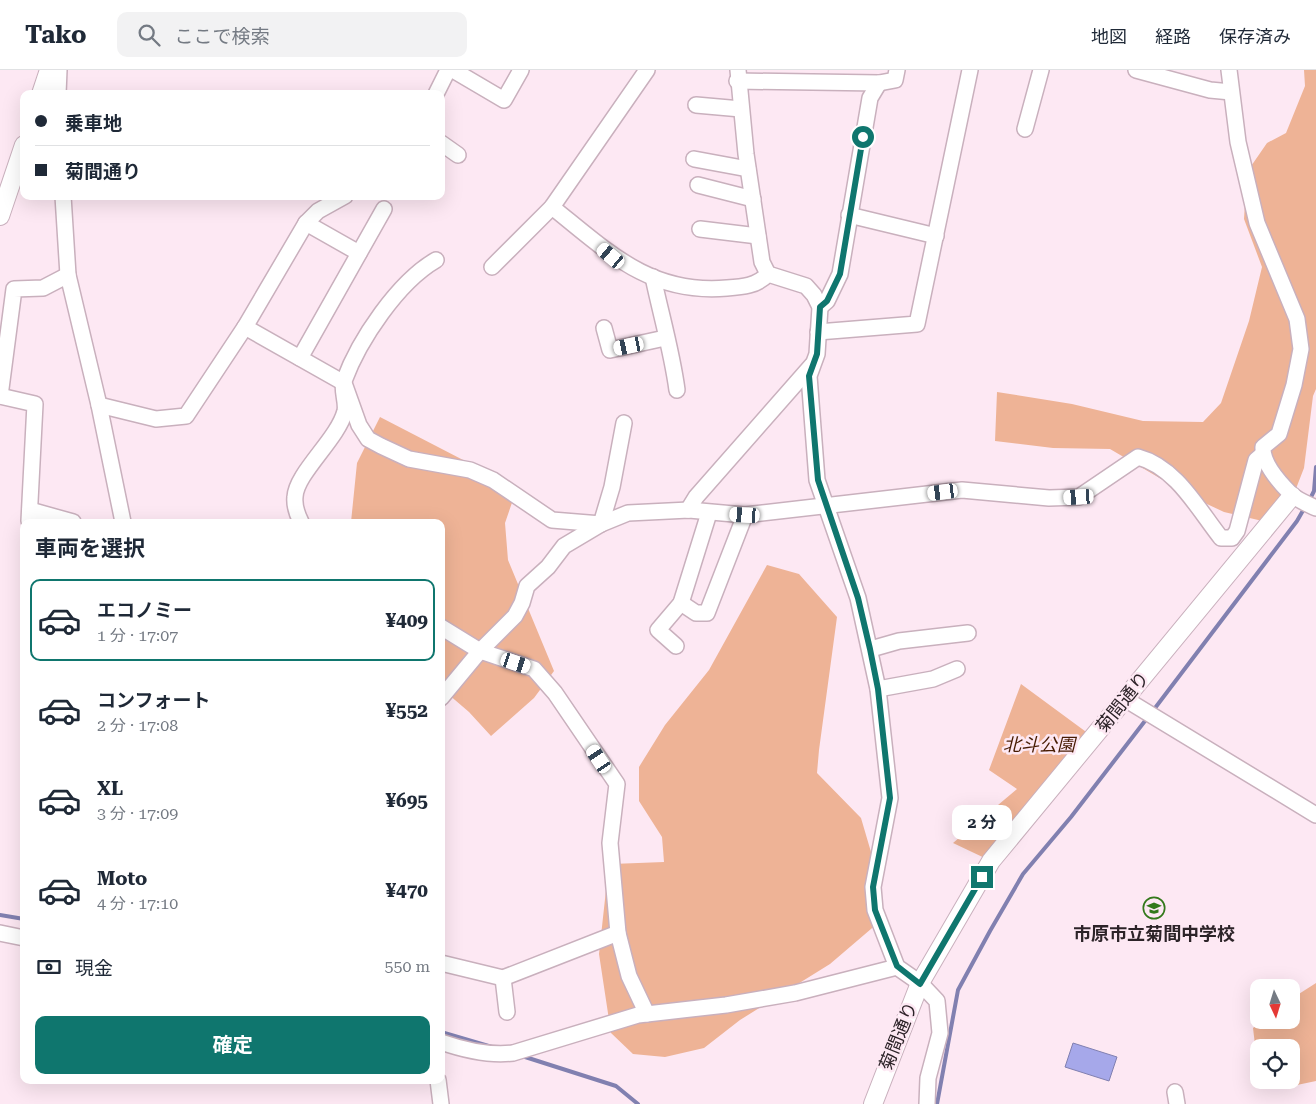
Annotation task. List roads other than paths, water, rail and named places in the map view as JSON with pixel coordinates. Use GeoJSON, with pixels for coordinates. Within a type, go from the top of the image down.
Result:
{"type":"FeatureCollection","features":[{"type":"Feature","properties":{"kind":"street"},"geometry":{"type":"LineString","coordinates":[[42,90],[49,70]]}},
{"type":"Feature","properties":{"kind":"street"},"geometry":{"type":"LineString","coordinates":[[58,90],[59,70]]}},
{"type":"Feature","properties":{"kind":"street"},"geometry":{"type":"LineString","coordinates":[[438,90],[448,70]]}},
{"type":"Feature","properties":{"kind":"street"},"geometry":{"type":"LineString","coordinates":[[453,70],[504,100],[521,70]]}},
{"type":"Feature","properties":{"kind":"street"},"geometry":{"type":"LineString","coordinates":[[492,267],[552,207],[648,70]]}},
{"type":"Feature","properties":{"kind":"street"},"geometry":{"type":"LineString","coordinates":[[897,70],[895,80],[879,83],[737,75],[748,169],[762,262],[768,274],[806,286],[814,295],[820,307],[814,362],[809,376],[818,480],[858,598],[870,649],[878,689],[890,798],[873,887],[875,910],[897,966],[920,984],[937,1001],[940,1033],[928,1078],[927,1104]]}},
{"type":"Feature","properties":{"kind":"street"},"geometry":{"type":"LineString","coordinates":[[818,332],[918,324],[970,70]]}},
{"type":"Feature","properties":{"kind":"street"},"geometry":{"type":"LineString","coordinates":[[1025,129],[1041,70]]}},
{"type":"Feature","properties":{"kind":"street"},"geometry":{"type":"LineString","coordinates":[[1136,70],[1159,73],[1210,90],[1232,92]]}},
{"type":"Feature","properties":{"kind":"street"},"geometry":{"type":"LineString","coordinates":[[1229,70],[1238,142],[1257,223],[1297,319],[1301,349],[1294,385],[1279,434],[1263,447],[1263,454],[1267,463],[1292,496],[1316,508]]}},
{"type":"Feature","properties":{"kind":"street"},"geometry":{"type":"LineString","coordinates":[[820,307],[827,301],[840,274],[870,98],[879,83]]}},
{"type":"Feature","properties":{"kind":"street"},"geometry":{"type":"LineString","coordinates":[[696,105],[741,110]]}},
{"type":"Feature","properties":{"kind":"street"},"geometry":{"type":"LineString","coordinates":[[445,146],[458,155]]}},
{"type":"Feature","properties":{"kind":"street"},"geometry":{"type":"LineString","coordinates":[[0,216],[20,157]]}},
{"type":"Feature","properties":{"kind":"street"},"geometry":{"type":"LineString","coordinates":[[694,159],[748,169]]}},
{"type":"Feature","properties":{"kind":"street"},"geometry":{"type":"LineString","coordinates":[[698,185],[753,200]]}},
{"type":"Feature","properties":{"kind":"street"},"geometry":{"type":"LineString","coordinates":[[64,200],[68,276],[99,406],[122,519]]}},
{"type":"Feature","properties":{"kind":"street"},"geometry":{"type":"LineString","coordinates":[[99,406],[156,419],[186,416],[245,327],[306,223],[318,211],[338,200]]}},
{"type":"Feature","properties":{"kind":"street"},"geometry":{"type":"LineString","coordinates":[[552,207],[617,260],[628,267],[653,277],[689,287],[712,290],[746,287],[768,274]]}},
{"type":"Feature","properties":{"kind":"street"},"geometry":{"type":"LineString","coordinates":[[300,358],[384,208]]}},
{"type":"Feature","properties":{"kind":"street"},"geometry":{"type":"LineString","coordinates":[[849,215],[936,236]]}},
{"type":"Feature","properties":{"kind":"street"},"geometry":{"type":"LineString","coordinates":[[306,223],[359,253]]}},
{"type":"Feature","properties":{"kind":"street"},"geometry":{"type":"LineString","coordinates":[[700,229],[758,236]]}},
{"type":"Feature","properties":{"kind":"street"},"geometry":{"type":"LineString","coordinates":[[300,519],[296,512],[294,495],[304,477],[334,434],[345,411],[344,383],[366,338],[391,300],[413,277],[436,260]]}},
{"type":"Feature","properties":{"kind":"street"},"geometry":{"type":"LineString","coordinates":[[52,519],[30,516],[35,404],[0,396],[14,290],[43,288],[68,276]]}},
{"type":"Feature","properties":{"kind":"street"},"geometry":{"type":"LineString","coordinates":[[653,277],[665,338],[672,358],[677,390]]}},
{"type":"Feature","properties":{"kind":"street"},"geometry":{"type":"LineString","coordinates":[[245,327],[344,383],[359,425],[368,439],[409,459],[470,470],[493,480],[552,520],[601,524]]}},
{"type":"Feature","properties":{"kind":"street"},"geometry":{"type":"LineString","coordinates":[[604,328],[610,350],[665,338]]}},
{"type":"Feature","properties":{"kind":"street"},"geometry":{"type":"LineString","coordinates":[[688,510],[696,496],[814,362]]}},
{"type":"Feature","properties":{"kind":"street"},"geometry":{"type":"LineString","coordinates":[[601,524],[612,488],[624,423]]}},
{"type":"Feature","properties":{"kind":"street"},"geometry":{"type":"LineString","coordinates":[[445,693],[480,651],[515,616],[522,603],[527,586],[548,567],[564,546],[601,524],[628,514],[688,510],[745,515],[962,490],[1049,498],[1079,497],[1138,457],[1152,461],[1172,476],[1221,538],[1232,538],[1237,531],[1256,460],[1263,454]]}},
{"type":"Feature","properties":{"kind":"street","name":"菊間通り"},"geometry":{"type":"LineString","coordinates":[[873,1104],[920,984],[991,861],[1292,496]]}},
{"type":"Feature","properties":{"kind":"street"},"geometry":{"type":"LineString","coordinates":[[676,646],[658,630],[681,603],[709,513]]}},
{"type":"Feature","properties":{"kind":"street"},"geometry":{"type":"LineString","coordinates":[[681,603],[696,613],[706,613],[745,515]]}},
{"type":"Feature","properties":{"kind":"street"},"geometry":{"type":"LineString","coordinates":[[445,629],[480,651],[534,669],[555,692],[617,784],[610,843],[618,933],[628,976],[647,1014]]}},
{"type":"Feature","properties":{"kind":"street"},"geometry":{"type":"LineString","coordinates":[[870,649],[899,641],[968,633]]}},
{"type":"Feature","properties":{"kind":"street"},"geometry":{"type":"LineString","coordinates":[[878,689],[934,679],[957,670]]}},
{"type":"Feature","properties":{"kind":"street"},"geometry":{"type":"LineString","coordinates":[[1125,699],[1316,815]]}},
{"type":"Feature","properties":{"kind":"street"},"geometry":{"type":"LineString","coordinates":[[0,933],[20,937]]}},
{"type":"Feature","properties":{"kind":"street"},"geometry":{"type":"LineString","coordinates":[[445,964],[503,978],[618,933]]}},
{"type":"Feature","properties":{"kind":"street"},"geometry":{"type":"LineString","coordinates":[[445,1043],[461,1049],[503,1054],[513,1053],[552,1040],[647,1014],[726,1005],[795,993],[897,966]]}},
{"type":"Feature","properties":{"kind":"street"},"geometry":{"type":"LineString","coordinates":[[503,978],[507,1012]]}},
{"type":"Feature","properties":{"kind":"street"},"geometry":{"type":"LineString","coordinates":[[438,1084],[440,1104]]}},
{"type":"Feature","properties":{"kind":"water"},"geometry":{"type":"Polygon","coordinates":[[[1073,1043],[1117,1057],[1109,1081],[1065,1067],[1073,1043]]]}},
{"type":"Feature","properties":{"kind":"waterway"},"geometry":{"type":"LineString","coordinates":[[1309,501],[1314,491],[1316,467]]}},
{"type":"Feature","properties":{"kind":"waterway"},"geometry":{"type":"LineString","coordinates":[[1152,712],[1297,521],[1305,507]]}},
{"type":"Feature","properties":{"kind":"waterway"},"geometry":{"type":"LineString","coordinates":[[937,1104],[958,990],[990,931],[1023,874],[1071,817],[1148,717]]}},
{"type":"Feature","properties":{"kind":"waterway"},"geometry":{"type":"LineString","coordinates":[[0,915],[20,918]]}},
{"type":"Feature","properties":{"kind":"waterway"},"geometry":{"type":"LineString","coordinates":[[445,1033],[492,1047]]}},
{"type":"Feature","properties":{"kind":"waterway"},"geometry":{"type":"LineString","coordinates":[[522,1056],[616,1086],[638,1104]]}},
{"type":"Feature","properties":{"kind":"place","name":"市原市立菊間中学校"},"geometry":{"type":"Point","coordinates":[1154,908]}},
{"type":"Feature","properties":{"kind":"park label","name":"北斗公園"},"geometry":{"type":"Point","coordinates":[1039,744]}}]}
